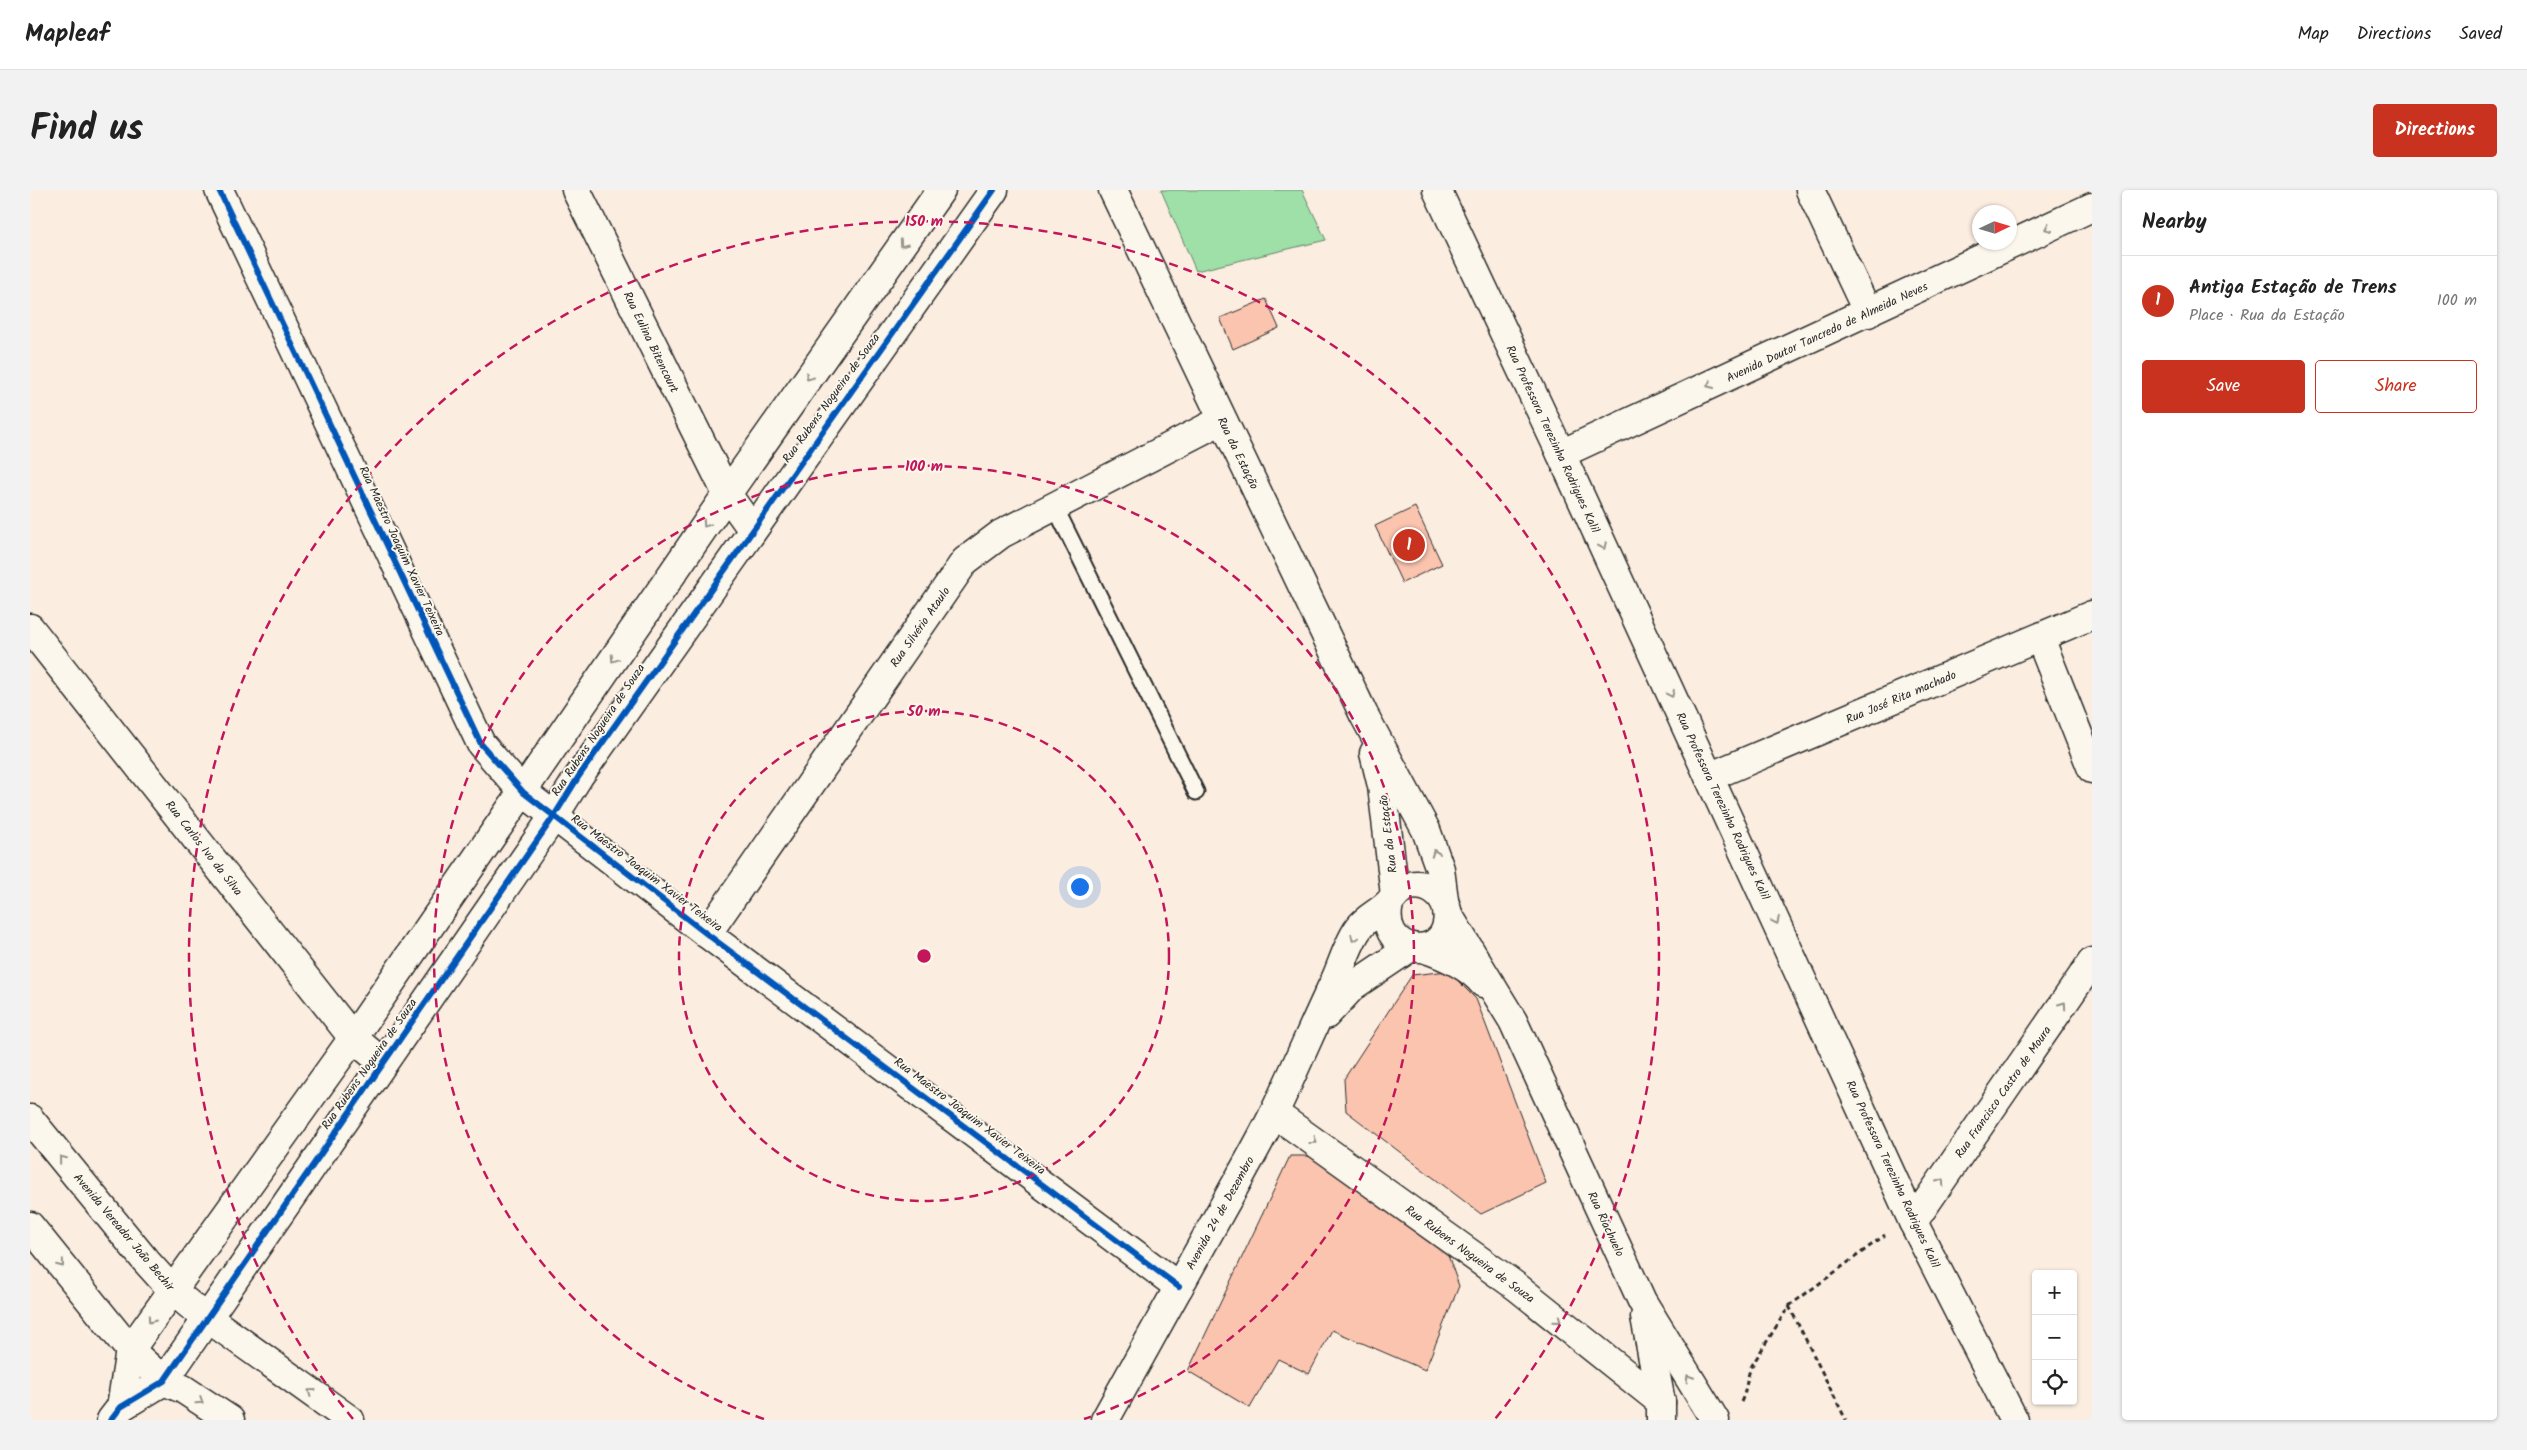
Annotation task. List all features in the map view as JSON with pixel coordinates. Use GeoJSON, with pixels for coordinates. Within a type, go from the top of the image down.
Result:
{"type":"FeatureCollection","features":[{"type":"Feature","properties":{"kind":"street","name":"Rua Maestro Joaquim Xavier Teixeira"},"geometry":{"type":"LineString","coordinates":[[219,190],[481,744],[523,792],[707,934],[1179,1287]]}},
{"type":"Feature","properties":{"kind":"street","name":"Rua Eulina Bitencourt"},"geometry":{"type":"LineString","coordinates":[[576,190],[727,494],[752,529]]}},
{"type":"Feature","properties":{"kind":"street","name":"Rua Rubens Nogueira de Souza"},"geometry":{"type":"LineString","coordinates":[[116,1413],[130,1350],[353,1038],[727,494],[941,190]]}},
{"type":"Feature","properties":{"kind":"street","name":"Rua Rubens Nogueira de Souza"},"geometry":{"type":"LineString","coordinates":[[116,1413],[164,1381],[554,816],[579,776],[752,529],[994,190]]}},
{"type":"Feature","properties":{"kind":"street","name":"Rua da Estação"},"geometry":{"type":"LineString","coordinates":[[1113,190],[1364,715],[1426,830],[1440,869],[1446,908]]}},
{"type":"Feature","properties":{"kind":"street","name":"Rua Professora Terezinha Rodrigues Kalil"},"geometry":{"type":"LineString","coordinates":[[1437,190],[1561,454],[1914,1222],[2014,1420]]}},
{"type":"Feature","properties":{"kind":"street"},"geometry":{"type":"LineString","coordinates":[[1810,190],[1868,313]]}},
{"type":"Feature","properties":{"kind":"street","name":"Avenida Doutor Tancredo de Almeida Neves"},"geometry":{"type":"LineString","coordinates":[[1561,454],[1868,313],[2092,207]]}},
{"type":"Feature","properties":{"kind":"street","name":"Rua Silvério Ataulo"},"geometry":{"type":"LineString","coordinates":[[707,934],[965,561],[1001,534],[1222,420]]}},
{"type":"Feature","properties":{"kind":"street","name":"Rua José Rita machado"},"geometry":{"type":"LineString","coordinates":[[1709,777],[2092,615]]}},
{"type":"Feature","properties":{"kind":"street","name":"Rua Carlos Ivo da Silva"},"geometry":{"type":"LineString","coordinates":[[30,628],[353,1038],[383,1063]]}},
{"type":"Feature","properties":{"kind":"street"},"geometry":{"type":"LineString","coordinates":[[2040,638],[2092,769]]}},
{"type":"Feature","properties":{"kind":"street","name":"Rua da Estação"},"geometry":{"type":"LineString","coordinates":[[1364,715],[1382,786],[1392,899]]}},
{"type":"Feature","properties":{"kind":"street"},"geometry":{"type":"LineString","coordinates":[[1417,885],[1429,887],[1446,908],[1445,931],[1436,942],[1417,948],[1400,943],[1392,936],[1387,926],[1386,915],[1392,899],[1405,888],[1417,885]]}},
{"type":"Feature","properties":{"kind":"street","name":"Avenida 24 de Dezembro"},"geometry":{"type":"LineString","coordinates":[[1105,1420],[1274,1113],[1359,927],[1392,899]]}},
{"type":"Feature","properties":{"kind":"street","name":"Rua Riachuelo"},"geometry":{"type":"LineString","coordinates":[[1446,908],[1513,1021],[1642,1301],[1715,1420]]}},
{"type":"Feature","properties":{"kind":"street","name":"Avenida 24 de Dezembro"},"geometry":{"type":"LineString","coordinates":[[1312,1028],[1354,986],[1417,948]]}},
{"type":"Feature","properties":{"kind":"street","name":"Rua Riachuelo"},"geometry":{"type":"LineString","coordinates":[[1417,948],[1443,954],[1476,974],[1513,1021]]}},
{"type":"Feature","properties":{"kind":"street","name":"Rua Francisco Castro de Moura"},"geometry":{"type":"LineString","coordinates":[[1914,1222],[2092,962]]}},
{"type":"Feature","properties":{"kind":"street","name":"Rua Rubens Nogueira de Souza"},"geometry":{"type":"LineString","coordinates":[[1274,1113],[1516,1287],[1661,1411]]}},
{"type":"Feature","properties":{"kind":"street","name":"Avenida Vereador João Bechir"},"geometry":{"type":"LineString","coordinates":[[30,1119],[145,1260],[172,1290],[350,1420]]}},
{"type":"Feature","properties":{"kind":"street"},"geometry":{"type":"LineString","coordinates":[[30,1226],[130,1350],[164,1381],[183,1389],[230,1420]]}},
{"type":"Feature","properties":{"kind":"street"},"geometry":{"type":"LineString","coordinates":[[1642,1301],[1661,1411]]}},
{"type":"Feature","properties":{"kind":"lane"},"geometry":{"type":"LineString","coordinates":[[1054,505],[1196,792]]}},
{"type":"Feature","properties":{"kind":"path"},"geometry":{"type":"LineString","coordinates":[[1739,1406],[1747,1389],[1747,1377],[1751,1367],[1789,1306],[1884,1236],[1894,1220],[1894,1204],[1904,1197]]}},
{"type":"Feature","properties":{"kind":"path"},"geometry":{"type":"LineString","coordinates":[[1789,1306],[1846,1420]]}},
{"type":"Feature","properties":{"kind":"green space"},"geometry":{"type":"Polygon","coordinates":[[[1161,190],[1302,190],[1326,240],[1196,271],[1161,190]]]}},
{"type":"Feature","properties":{"kind":"building"},"geometry":{"type":"Polygon","coordinates":[[[1266,299],[1279,328],[1233,349],[1220,318],[1266,299]]]}},
{"type":"Feature","properties":{"kind":"building"},"geometry":{"type":"Polygon","coordinates":[[[1415,507],[1442,564],[1402,583],[1375,526],[1415,507]]]}},
{"type":"Feature","properties":{"kind":"building"},"geometry":{"type":"Polygon","coordinates":[[[1448,971],[1476,999],[1546,1183],[1481,1214],[1346,1111],[1344,1079],[1412,975],[1448,971]]]}},
{"type":"Feature","properties":{"kind":"building"},"geometry":{"type":"Polygon","coordinates":[[[1290,1156],[1310,1156],[1445,1247],[1459,1286],[1425,1370],[1332,1330],[1309,1374],[1278,1359],[1250,1408],[1188,1371],[1290,1156]]]}},
{"type":"Feature","properties":{"kind":"cycle path"},"geometry":{"type":"LineString","coordinates":[[219,190],[481,744],[523,792],[707,934],[1179,1287]]}},
{"type":"Feature","properties":{"kind":"cycle path"},"geometry":{"type":"LineString","coordinates":[[111,1420],[121,1407],[164,1381],[554,816],[579,776],[994,190]]}},
{"type":"Feature","properties":{"kind":"place","name":"Antiga Estação de Trens"},"geometry":{"type":"Point","coordinates":[1409,545]}}]}
